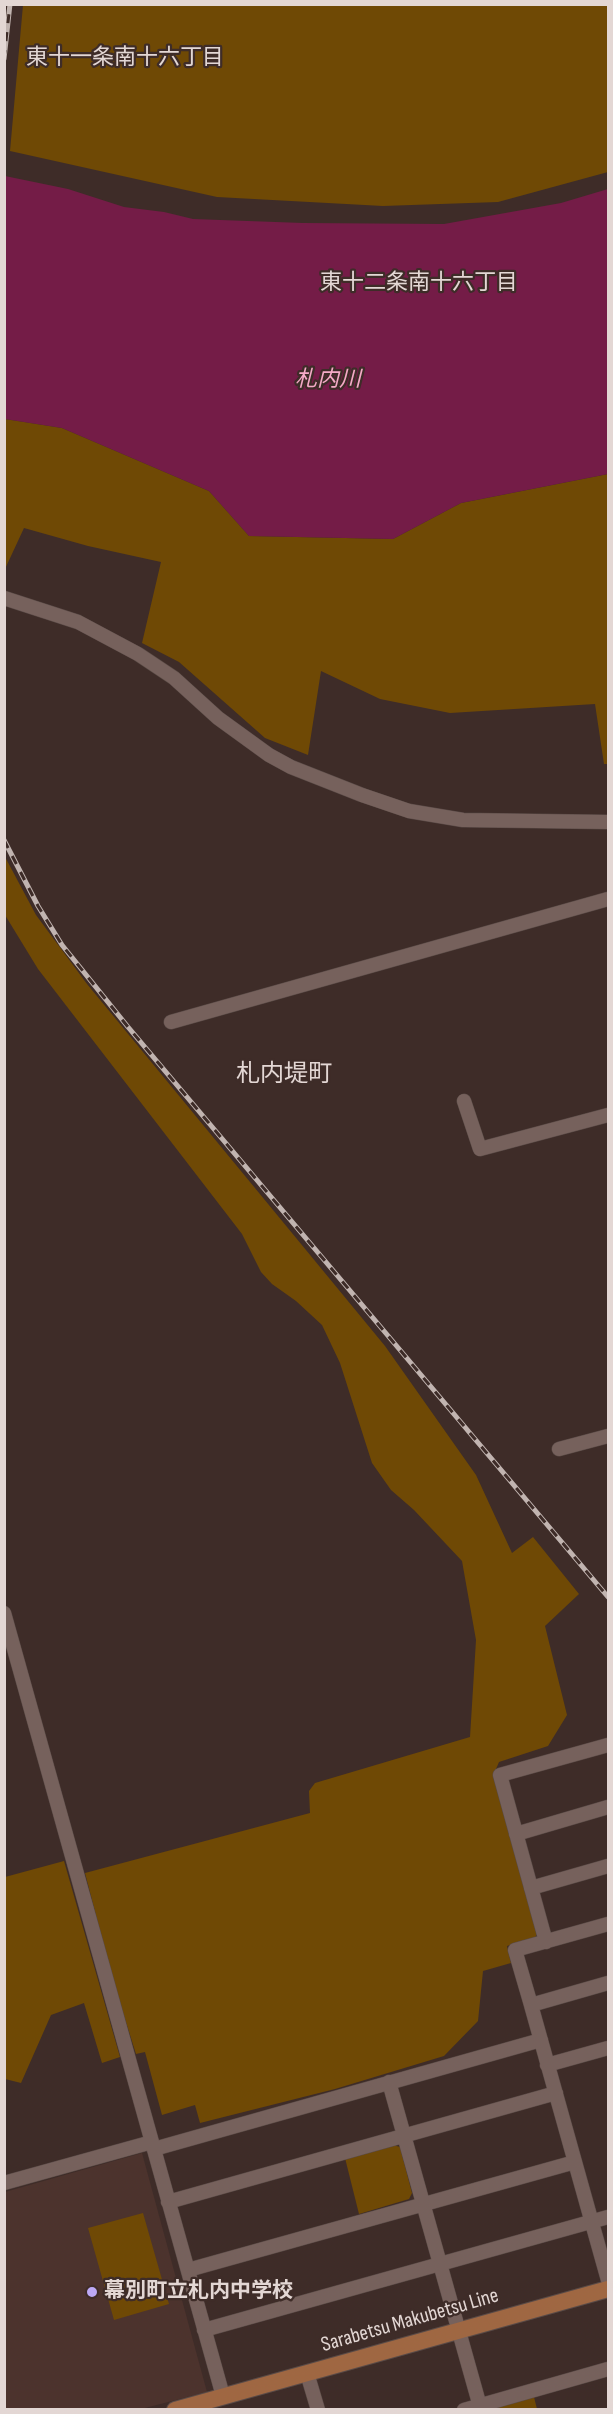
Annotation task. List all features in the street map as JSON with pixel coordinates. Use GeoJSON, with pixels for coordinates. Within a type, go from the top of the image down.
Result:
{"type":"FeatureCollection","features":[{"type":"Feature","properties":{"kind":"main road","name":"Sarabetsu Makubetsu Line"},"geometry":{"type":"LineString","coordinates":[[175,2409],[225,2403],[307,2373],[609,2289]]}},
{"type":"Feature","properties":{"kind":"street"},"geometry":{"type":"LineString","coordinates":[[4,598],[78,622],[138,654],[174,678],[218,718],[269,755],[291,767],[362,795],[409,811],[464,820],[609,822]]}},
{"type":"Feature","properties":{"kind":"street"},"geometry":{"type":"LineString","coordinates":[[171,1022],[609,899]]}},
{"type":"Feature","properties":{"kind":"street"},"geometry":{"type":"LineString","coordinates":[[464,1101],[480,1149],[609,1115]]}},
{"type":"Feature","properties":{"kind":"street"},"geometry":{"type":"LineString","coordinates":[[559,1449],[609,1436]]}},
{"type":"Feature","properties":{"kind":"street"},"geometry":{"type":"LineString","coordinates":[[4,1612],[225,2403]]}},
{"type":"Feature","properties":{"kind":"street"},"geometry":{"type":"LineString","coordinates":[[546,1942],[501,1775],[609,1745]]}},
{"type":"Feature","properties":{"kind":"street"},"geometry":{"type":"LineString","coordinates":[[516,1834],[609,1808]]}},
{"type":"Feature","properties":{"kind":"street"},"geometry":{"type":"LineString","coordinates":[[531,1888],[609,1866]]}},
{"type":"Feature","properties":{"kind":"street"},"geometry":{"type":"LineString","coordinates":[[609,1924],[515,1950],[609,2280]]}},
{"type":"Feature","properties":{"kind":"street"},"geometry":{"type":"LineString","coordinates":[[531,2005],[609,1983]]}},
{"type":"Feature","properties":{"kind":"street"},"geometry":{"type":"LineString","coordinates":[[4,2183],[153,2146],[541,2040]]}},
{"type":"Feature","properties":{"kind":"street"},"geometry":{"type":"LineString","coordinates":[[547,2065],[609,2048]]}},
{"type":"Feature","properties":{"kind":"street"},"geometry":{"type":"LineString","coordinates":[[389,2082],[480,2407]]}},
{"type":"Feature","properties":{"kind":"street"},"geometry":{"type":"LineString","coordinates":[[168,2202],[556,2093]]}},
{"type":"Feature","properties":{"kind":"street"},"geometry":{"type":"LineString","coordinates":[[188,2270],[575,2162]]}},
{"type":"Feature","properties":{"kind":"street"},"geometry":{"type":"LineString","coordinates":[[204,2331],[609,2217]]}},
{"type":"Feature","properties":{"kind":"street"},"geometry":{"type":"LineString","coordinates":[[464,2409],[480,2407],[609,2369]]}},
{"type":"Feature","properties":{"kind":"street"},"geometry":{"type":"LineString","coordinates":[[307,2373],[318,2409]]}},
{"type":"Feature","properties":{"kind":"shaded area"},"geometry":{"type":"Polygon","coordinates":[[[23,5],[608,5],[608,172],[498,202],[383,206],[217,197],[10,151],[23,5]]]}},
{"type":"Feature","properties":{"kind":"shaded area"},"geometry":{"type":"Polygon","coordinates":[[[5,419],[62,428],[209,491],[249,536],[393,539],[461,503],[608,474],[608,764],[604,764],[595,704],[450,713],[380,699],[321,671],[308,755],[265,738],[179,662],[142,643],[161,562],[88,546],[24,528],[5,569],[5,419]]]}},
{"type":"Feature","properties":{"kind":"shaded area"},"geometry":{"type":"Polygon","coordinates":[[[4,855],[36,915],[87,984],[385,1346],[476,1475],[512,1553],[533,1537],[579,1594],[545,1626],[567,1715],[548,1746],[499,1762],[493,1776],[538,1932],[535,1938],[507,1946],[511,1963],[483,1971],[478,2021],[444,2056],[335,2089],[200,2123],[195,2105],[162,2115],[145,2052],[136,2054],[113,1981],[85,1873],[310,1813],[309,1791],[315,1783],[470,1737],[476,1640],[462,1561],[414,1510],[391,1490],[372,1463],[340,1363],[322,1325],[296,1301],[272,1284],[261,1272],[242,1234],[38,969],[5,915],[4,855]]]}},
{"type":"Feature","properties":{"kind":"shaded area"},"geometry":{"type":"Polygon","coordinates":[[[64,1861],[120,2057],[102,2063],[84,2003],[51,2015],[21,2083],[5,2079],[5,1877],[64,1861]]]}},
{"type":"Feature","properties":{"kind":"shaded area"},"geometry":{"type":"Polygon","coordinates":[[[393,2145],[400,2147],[412,2193],[409,2199],[359,2214],[345,2158],[393,2145]]]}},
{"type":"Feature","properties":{"kind":"shaded area","name":"幕別町立札内中学校"},"geometry":{"type":"Polygon","coordinates":[[[142,2153],[207,2392],[141,2409],[5,2410],[5,2192],[142,2153]]]}},
{"type":"Feature","properties":{"kind":"shaded area"},"geometry":{"type":"Polygon","coordinates":[[[143,2213],[169,2304],[114,2320],[88,2228],[143,2213]]]}},
{"type":"Feature","properties":{"kind":"shaded area"},"geometry":{"type":"Polygon","coordinates":[[[534,2397],[537,2409],[492,2410],[492,2409],[534,2397]]]}},
{"type":"Feature","properties":{"kind":"water","name":"札内川"},"geometry":{"type":"Polygon","coordinates":[[[5,176],[68,189],[124,207],[164,212],[193,219],[303,223],[444,224],[561,203],[608,189],[608,474],[461,503],[393,539],[249,536],[209,491],[62,428],[5,419],[5,176]]]}},
{"type":"Feature","properties":{"kind":"railway"},"geometry":{"type":"LineString","coordinates":[[4,59],[10,4]]}},
{"type":"Feature","properties":{"kind":"railway"},"geometry":{"type":"LineString","coordinates":[[4,840],[38,906],[62,945],[128,1027],[608,1597]]}},
{"type":"Feature","properties":{"kind":"place","name":"幕別町立札内中学校"},"geometry":{"type":"Point","coordinates":[92,2292]}},
{"type":"Feature","properties":{"kind":"district","name":"東十一条南十六丁目"},"geometry":{"type":"Point","coordinates":[125,58]}},
{"type":"Feature","properties":{"kind":"district","name":"東十二条南十六丁目"},"geometry":{"type":"Point","coordinates":[419,283]}},
{"type":"Feature","properties":{"kind":"district","name":"札内堤町"},"geometry":{"type":"Point","coordinates":[284,1075]}}]}
